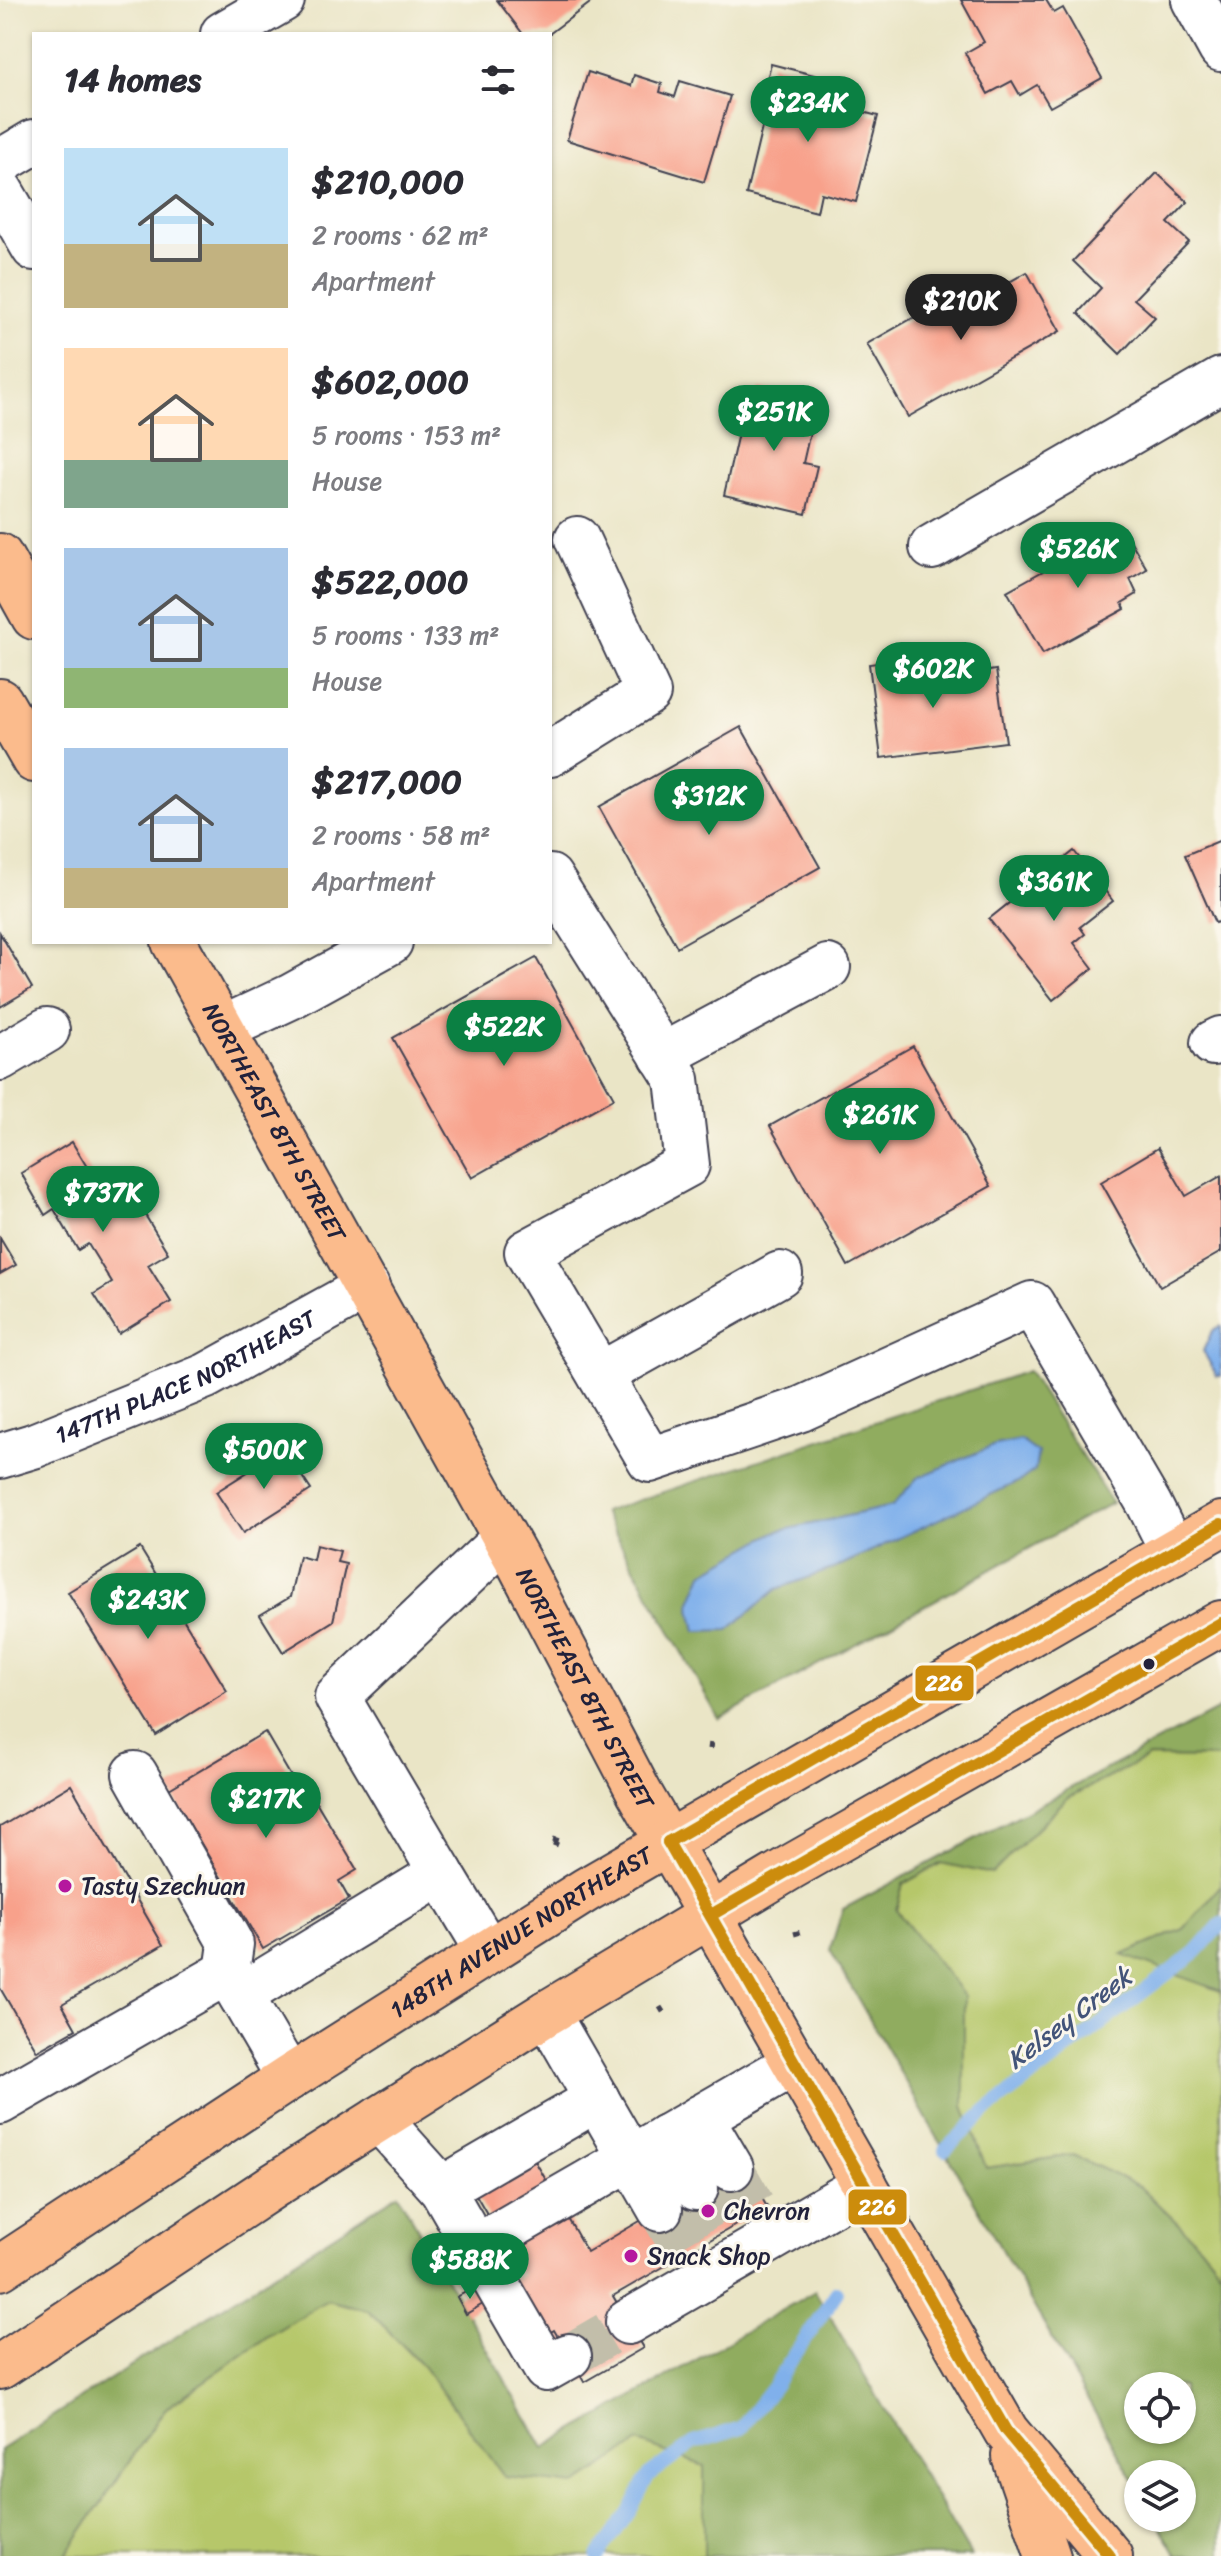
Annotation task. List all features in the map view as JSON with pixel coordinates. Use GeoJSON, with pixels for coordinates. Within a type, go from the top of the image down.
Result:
{"type":"FeatureCollection","features":[{"type":"Feature","properties":{"kind":"main road"},"geometry":{"type":"LineString","coordinates":[[0,556],[32,613]]}},
{"type":"Feature","properties":{"kind":"main road"},"geometry":{"type":"LineString","coordinates":[[0,701],[32,757]]}},
{"type":"Feature","properties":{"kind":"main road","name":"NORTHEAST 8TH STREET"},"geometry":{"type":"LineString","coordinates":[[175,944],[505,1538],[639,1792],[1006,2431],[1110,2556]]}},
{"type":"Feature","properties":{"kind":"main road","name":"148TH AVENUE NORTHEAST"},"geometry":{"type":"LineString","coordinates":[[0,2268],[488,1951],[668,1842],[1221,1524]]}},
{"type":"Feature","properties":{"kind":"main road"},"geometry":{"type":"LineString","coordinates":[[0,2367],[547,2013],[711,1915],[1221,1623]]}},
{"type":"Feature","properties":{"kind":"main road","name":"NORTHEAST 8TH STREET"},"geometry":{"type":"LineString","coordinates":[[1006,2431],[1048,2556]]}},
{"type":"Feature","properties":{"kind":"street"},"geometry":{"type":"LineString","coordinates":[[226,32],[282,0]]}},
{"type":"Feature","properties":{"kind":"street"},"geometry":{"type":"LineString","coordinates":[[1194,0],[1221,49]]}},
{"type":"Feature","properties":{"kind":"street"},"geometry":{"type":"LineString","coordinates":[[0,162],[32,143]]}},
{"type":"Feature","properties":{"kind":"street"},"geometry":{"type":"LineString","coordinates":[[0,190],[32,245]]}},
{"type":"Feature","properties":{"kind":"street"},"geometry":{"type":"LineString","coordinates":[[932,547],[1221,380]]}},
{"type":"Feature","properties":{"kind":"street"},"geometry":{"type":"LineString","coordinates":[[552,753],[648,693],[577,539]]}},
{"type":"Feature","properties":{"kind":"street"},"geometry":{"type":"LineString","coordinates":[[552,880],[677,1079],[687,1165],[527,1252],[650,1460],[801,1409],[1032,1304],[1149,1504],[1173,1552]]}},
{"type":"Feature","properties":{"kind":"street"},"geometry":{"type":"LineString","coordinates":[[222,1029],[290,997],[386,944]]}},
{"type":"Feature","properties":{"kind":"street"},"geometry":{"type":"LineString","coordinates":[[662,1056],[828,967]]}},
{"type":"Feature","properties":{"kind":"street"},"geometry":{"type":"LineString","coordinates":[[0,1058],[47,1030]]}},
{"type":"Feature","properties":{"kind":"street"},"geometry":{"type":"LineString","coordinates":[[600,1375],[780,1274]]}},
{"type":"Feature","properties":{"kind":"street","name":"147TH PLACE NORTHEAST"},"geometry":{"type":"LineString","coordinates":[[0,1456],[33,1446],[206,1376],[367,1287]]}},
{"type":"Feature","properties":{"kind":"street"},"geometry":{"type":"LineString","coordinates":[[488,1951],[337,1697],[505,1538]]}},
{"type":"Feature","properties":{"kind":"street"},"geometry":{"type":"LineString","coordinates":[[135,1774],[231,1944],[234,1984],[289,2078]]}},
{"type":"Feature","properties":{"kind":"street"},"geometry":{"type":"LineString","coordinates":[[0,2102],[234,1984],[441,1873]]}},
{"type":"Feature","properties":{"kind":"street"},"geometry":{"type":"LineString","coordinates":[[547,2013],[597,2099],[666,2137],[696,2189],[666,2137]]}},
{"type":"Feature","properties":{"kind":"street"},"geometry":{"type":"LineString","coordinates":[[476,2247],[795,2063]]}},
{"type":"Feature","properties":{"kind":"street"},"geometry":{"type":"LineString","coordinates":[[442,2189],[597,2099]]}},
{"type":"Feature","properties":{"kind":"street"},"geometry":{"type":"LineString","coordinates":[[379,2119],[442,2189],[546,2369],[569,2356]]}},
{"type":"Feature","properties":{"kind":"street"},"geometry":{"type":"LineString","coordinates":[[628,2322],[729,2246],[865,2185]]}},
{"type":"Feature","properties":{"kind":"green space"},"geometry":{"type":"Polygon","coordinates":[[[1028,1371],[1112,1503],[719,1719],[603,1512],[1028,1371]]]}},
{"type":"Feature","properties":{"kind":"green space"},"geometry":{"type":"Polygon","coordinates":[[[1221,1708],[1221,1758],[1149,1757],[1067,1798],[992,1874],[941,1863],[903,1884],[896,1910],[964,1996],[964,2106],[986,2168],[1073,2155],[1139,2186],[1200,2245],[1221,2271],[1221,2556],[1177,2556],[1163,2532],[1196,2532],[1196,2460],[1124,2460],[1124,2464],[830,1950],[843,1909],[1221,1708]]]}},
{"type":"Feature","properties":{"kind":"green space"},"geometry":{"type":"Polygon","coordinates":[[[1149,1757],[1221,1758],[1221,1885],[1184,1929],[1124,1955],[1221,1991],[1221,2271],[1200,2245],[1139,2186],[1073,2155],[986,2168],[964,2106],[964,1996],[896,1910],[903,1884],[941,1863],[992,1874],[1067,1798],[1149,1757]]]}},
{"type":"Feature","properties":{"kind":"green space"},"geometry":{"type":"Polygon","coordinates":[[[1221,1885],[1221,1991],[1122,1955],[1184,1929],[1221,1885]]]}},
{"type":"Feature","properties":{"kind":"green space"},"geometry":{"type":"Polygon","coordinates":[[[398,2194],[544,2448],[815,2291],[971,2556],[704,2556],[704,2466],[639,2442],[575,2485],[505,2477],[423,2366],[368,2310],[327,2300],[268,2336],[165,2409],[65,2556],[0,2556],[0,2450],[398,2194]]]}},
{"type":"Feature","properties":{"kind":"green space"},"geometry":{"type":"Polygon","coordinates":[[[327,2300],[368,2310],[423,2366],[575,2484],[639,2442],[705,2466],[704,2556],[65,2556],[165,2409],[268,2336],[327,2300]]]}},
{"type":"Feature","properties":{"kind":"water"},"geometry":{"type":"Polygon","coordinates":[[[1221,1326],[1221,1376],[1217,1376],[1203,1351],[1212,1331],[1221,1326]]]}},
{"type":"Feature","properties":{"kind":"water"},"geometry":{"type":"Polygon","coordinates":[[[1020,1440],[1038,1453],[1035,1470],[1020,1481],[835,1568],[777,1589],[728,1630],[696,1631],[690,1604],[703,1573],[775,1532],[892,1506],[917,1478],[995,1445],[1020,1440]]]}},
{"type":"Feature","properties":{"kind":"building"},"geometry":{"type":"Polygon","coordinates":[[[497,0],[594,0],[552,32],[521,32],[497,0]]]}},
{"type":"Feature","properties":{"kind":"building"},"geometry":{"type":"Polygon","coordinates":[[[961,0],[1046,0],[1054,13],[1063,8],[1102,78],[1050,107],[1037,85],[1020,95],[1012,81],[988,94],[965,53],[984,42],[961,0]]]}},
{"type":"Feature","properties":{"kind":"building"},"geometry":{"type":"Polygon","coordinates":[[[771,64],[822,77],[816,100],[878,116],[856,202],[821,193],[817,212],[746,194],[765,115],[758,114],[771,64]]]}},
{"type":"Feature","properties":{"kind":"building"},"geometry":{"type":"Polygon","coordinates":[[[588,72],[631,86],[634,75],[662,84],[660,92],[675,97],[680,81],[730,96],[704,182],[567,140],[588,72]]]}},
{"type":"Feature","properties":{"kind":"building"},"geometry":{"type":"Polygon","coordinates":[[[1157,173],[1188,202],[1168,223],[1189,242],[1134,299],[1155,317],[1120,354],[1078,313],[1101,288],[1073,261],[1157,173]]]}},
{"type":"Feature","properties":{"kind":"building"},"geometry":{"type":"Polygon","coordinates":[[[1027,272],[1060,331],[908,417],[867,344],[966,288],[974,302],[1027,272]]]}},
{"type":"Feature","properties":{"kind":"building"},"geometry":{"type":"Polygon","coordinates":[[[759,388],[817,401],[803,463],[817,466],[806,514],[724,495],[743,411],[753,414],[759,388]]]}},
{"type":"Feature","properties":{"kind":"building"},"geometry":{"type":"Polygon","coordinates":[[[1123,528],[1147,569],[1130,579],[1137,594],[1122,603],[1125,609],[1043,654],[1007,591],[1043,571],[1040,566],[1070,549],[1074,555],[1123,528]]]}},
{"type":"Feature","properties":{"kind":"building"},"geometry":{"type":"Polygon","coordinates":[[[924,657],[927,692],[964,687],[962,675],[996,670],[1006,742],[881,758],[869,664],[924,657]]]}},
{"type":"Feature","properties":{"kind":"building"},"geometry":{"type":"Polygon","coordinates":[[[741,727],[820,867],[677,947],[599,807],[741,727]]]}},
{"type":"Feature","properties":{"kind":"building"},"geometry":{"type":"Polygon","coordinates":[[[1221,840],[1221,921],[1215,923],[1185,855],[1221,840]]]}},
{"type":"Feature","properties":{"kind":"building"},"geometry":{"type":"Polygon","coordinates":[[[1074,851],[1113,901],[1080,927],[1085,934],[1074,943],[1093,968],[1053,1000],[989,919],[1074,851]]]}},
{"type":"Feature","properties":{"kind":"building"},"geometry":{"type":"Polygon","coordinates":[[[0,933],[32,988],[0,1007],[0,933]]]}},
{"type":"Feature","properties":{"kind":"building"},"geometry":{"type":"Polygon","coordinates":[[[536,958],[614,1098],[472,1178],[393,1038],[536,958]]]}},
{"type":"Feature","properties":{"kind":"building"},"geometry":{"type":"Polygon","coordinates":[[[913,1046],[991,1186],[848,1266],[770,1126],[913,1046]]]}},
{"type":"Feature","properties":{"kind":"building"},"geometry":{"type":"Polygon","coordinates":[[[72,1142],[96,1182],[106,1175],[129,1212],[139,1205],[168,1253],[148,1265],[171,1302],[119,1334],[94,1294],[112,1283],[88,1244],[78,1250],[54,1209],[45,1215],[21,1173],[72,1142]]]}},
{"type":"Feature","properties":{"kind":"building"},"geometry":{"type":"Polygon","coordinates":[[[1158,1148],[1186,1196],[1221,1176],[1221,1252],[1160,1287],[1101,1182],[1158,1148]]]}},
{"type":"Feature","properties":{"kind":"building"},"geometry":{"type":"Polygon","coordinates":[[[0,1238],[16,1265],[0,1274],[0,1238]]]}},
{"type":"Feature","properties":{"kind":"building"},"geometry":{"type":"Polygon","coordinates":[[[284,1449],[311,1490],[243,1533],[216,1492],[284,1449]]]}},
{"type":"Feature","properties":{"kind":"building"},"geometry":{"type":"Polygon","coordinates":[[[316,1545],[340,1551],[337,1562],[346,1564],[333,1621],[283,1652],[260,1615],[290,1597],[299,1556],[313,1560],[316,1545]]]}},
{"type":"Feature","properties":{"kind":"building"},"geometry":{"type":"Polygon","coordinates":[[[140,1548],[227,1691],[156,1735],[68,1592],[140,1548]]]}},
{"type":"Feature","properties":{"kind":"building"},"geometry":{"type":"Polygon","coordinates":[[[265,1732],[296,1785],[303,1780],[357,1870],[339,1881],[349,1899],[263,1949],[169,1789],[265,1732]]]}},
{"type":"Feature","properties":{"kind":"building","name":"Tasty Szechuan"},"geometry":{"type":"Polygon","coordinates":[[[71,1785],[163,1945],[62,2004],[76,2029],[37,2051],[0,1988],[0,1827],[71,1785]]]}},
{"type":"Feature","properties":{"kind":"building"},"geometry":{"type":"Polygon","coordinates":[[[530,2152],[587,2252],[741,2162],[767,2207],[613,2296],[643,2348],[584,2382],[554,2330],[537,2340],[505,2284],[522,2275],[471,2186],[530,2152]]]}},
{"type":"Feature","properties":{"kind":"building"},"geometry":{"type":"Polygon","coordinates":[[[473,2288],[483,2304],[466,2314],[457,2297],[473,2288]]]}},
{"type":"Feature","properties":{"kind":"waterway","name":"Kelsey Creek"},"geometry":{"type":"LineString","coordinates":[[945,2150],[986,2111],[1196,1952],[1221,1924]]}},
{"type":"Feature","properties":{"kind":"waterway","name":"Kelsey Creek"},"geometry":{"type":"LineString","coordinates":[[598,2556],[630,2511],[648,2476],[694,2443],[741,2428],[773,2387],[837,2292]]}},
{"type":"Feature","properties":{"kind":"tunnel"},"geometry":{"type":"LineString","coordinates":[[731,2168],[757,2213]]}},
{"type":"Feature","properties":{"kind":"tunnel"},"geometry":{"type":"LineString","coordinates":[[696,2188],[722,2234]]}},
{"type":"Feature","properties":{"kind":"tunnel"},"geometry":{"type":"LineString","coordinates":[[660,2209],[686,2254]]}},
{"type":"Feature","properties":{"kind":"tunnel"},"geometry":{"type":"LineString","coordinates":[[569,2356],[628,2322]]}},
{"type":"Feature","properties":{"kind":"transit line","name":"226"},"geometry":{"type":"LineString","coordinates":[[668,1842],[1221,1524]]}},
{"type":"Feature","properties":{"kind":"transit line","name":"226"},"geometry":{"type":"LineString","coordinates":[[711,1915],[1221,1623]]}},
{"type":"Feature","properties":{"kind":"transit line","name":"226"},"geometry":{"type":"LineString","coordinates":[[668,1842],[1006,2431],[1110,2556]]}},
{"type":"Feature","properties":{"kind":"place","name":"Tasty Szechuan"},"geometry":{"type":"Point","coordinates":[65,1886]}},
{"type":"Feature","properties":{"kind":"place","name":"Chevron"},"geometry":{"type":"Point","coordinates":[708,2211]}},
{"type":"Feature","properties":{"kind":"place","name":"Snack Shop"},"geometry":{"type":"Point","coordinates":[631,2256]}}]}
